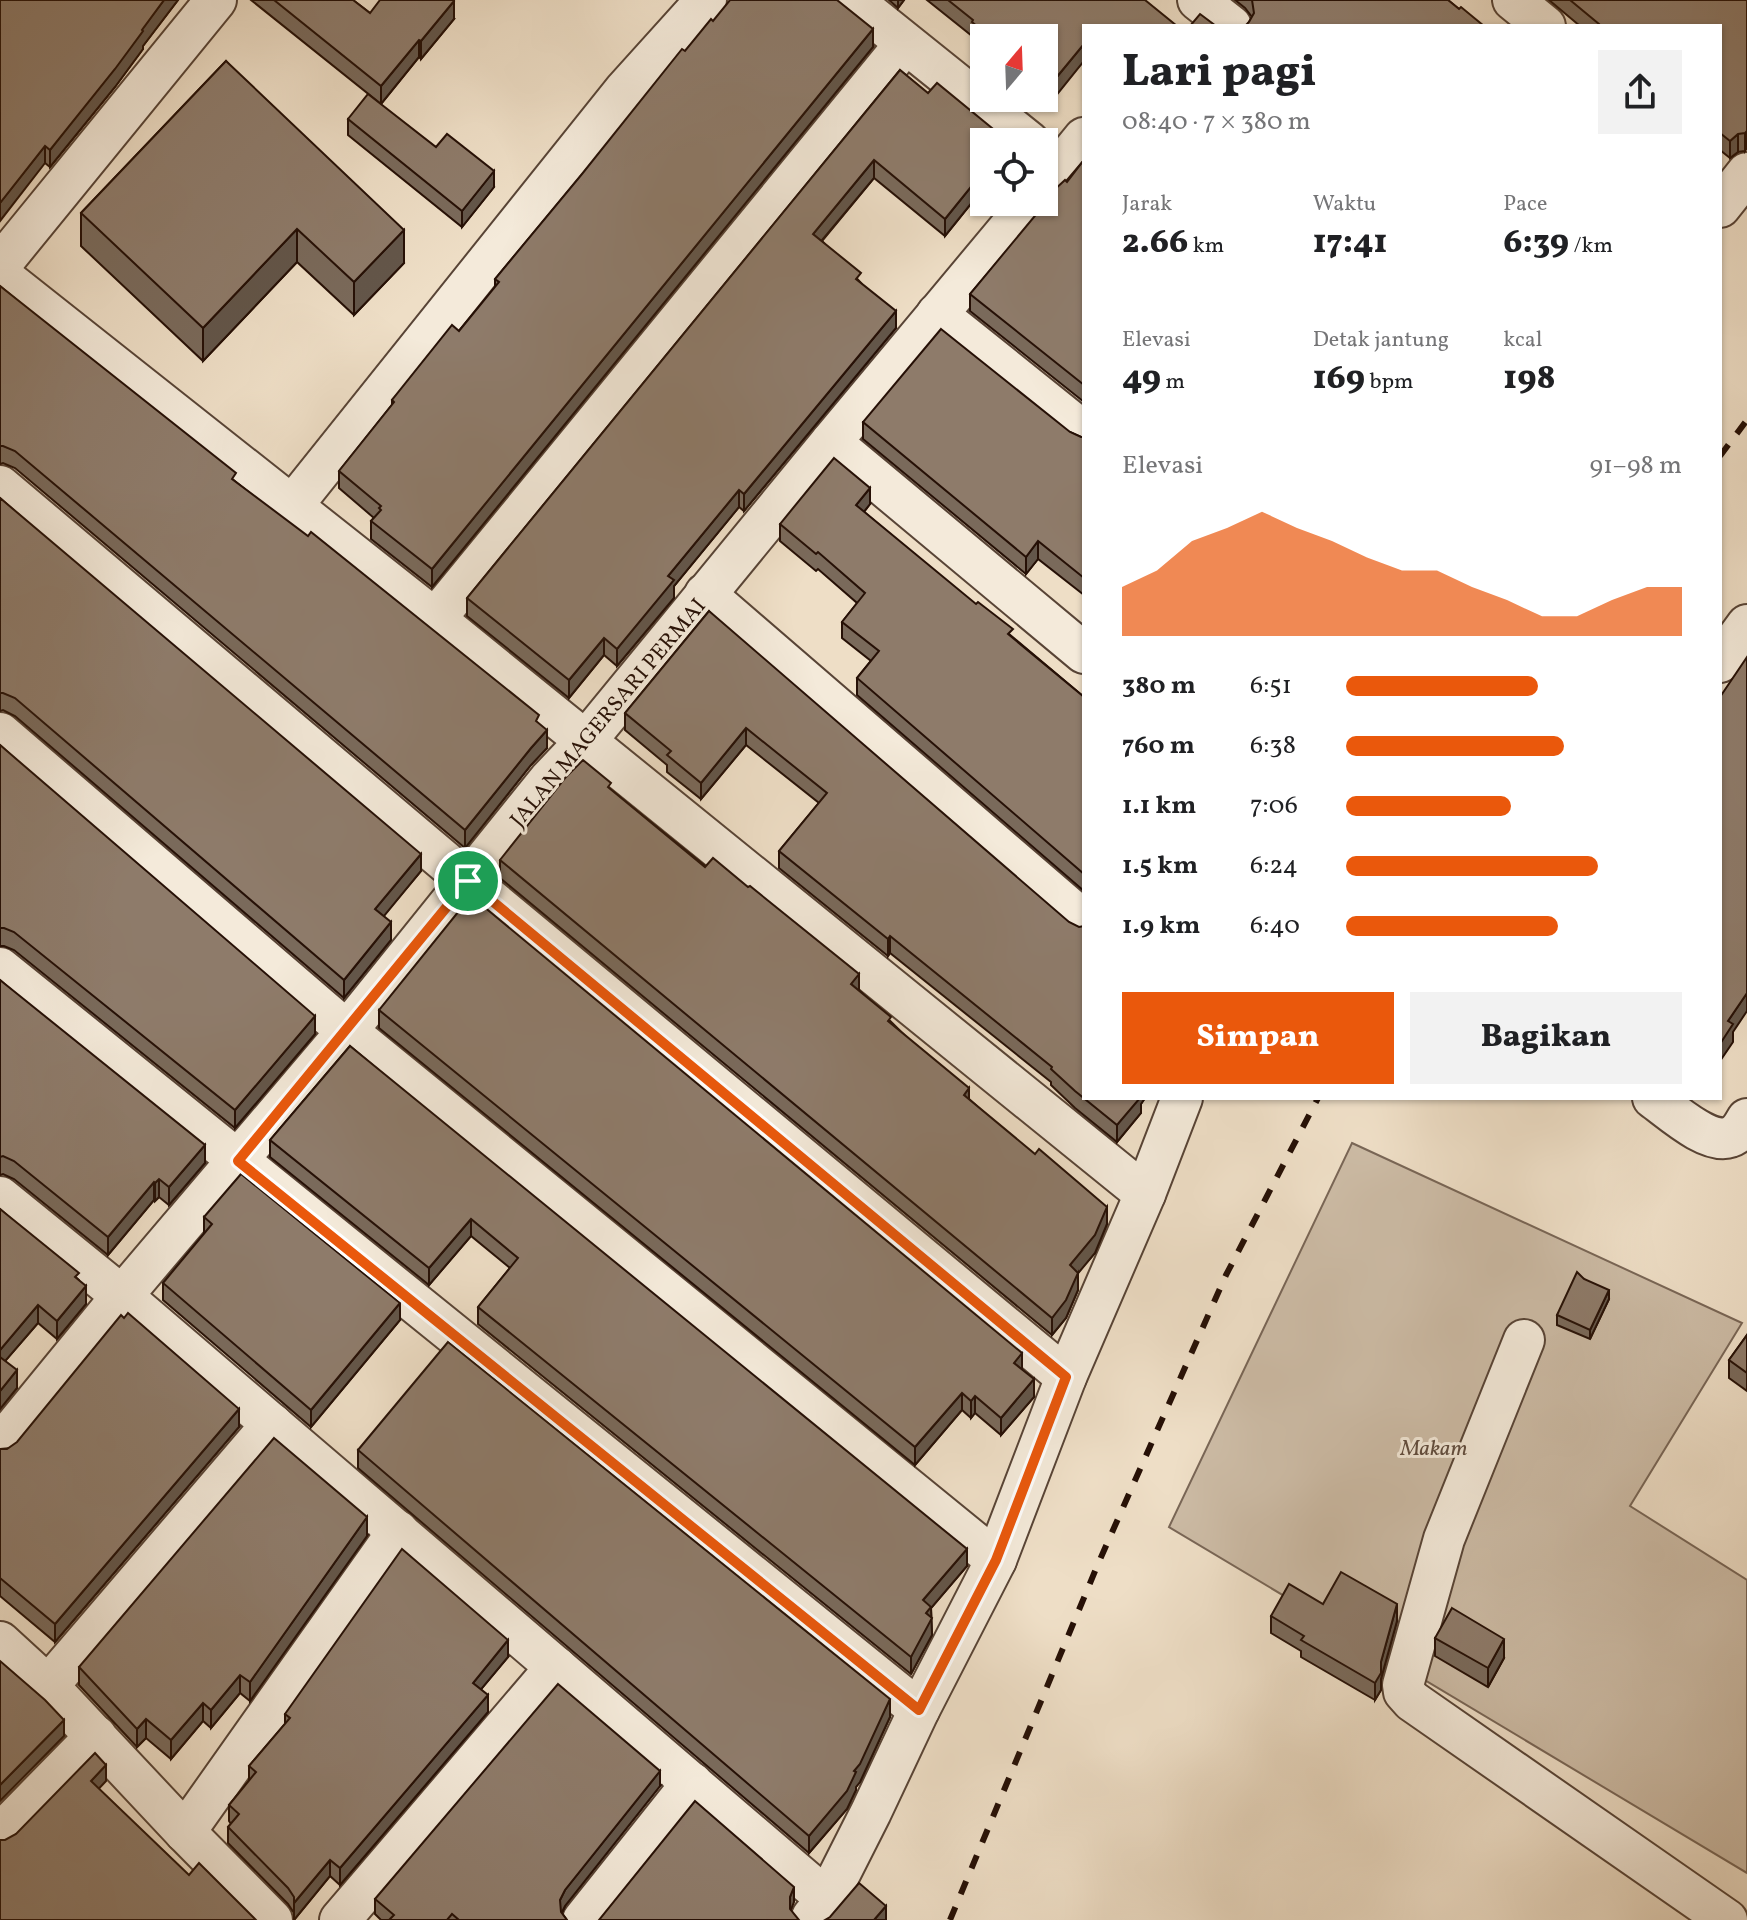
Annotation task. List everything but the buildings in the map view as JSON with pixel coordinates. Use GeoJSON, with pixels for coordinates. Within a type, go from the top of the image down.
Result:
{"type":"FeatureCollection","features":[{"type":"Feature","properties":{"kind":"street"},"geometry":{"type":"LineString","coordinates":[[0,265],[216,0]]}},
{"type":"Feature","properties":{"kind":"street"},"geometry":{"type":"LineString","coordinates":[[292,506],[624,91],[706,0]]}},
{"type":"Feature","properties":{"kind":"street"},"geometry":{"type":"LineString","coordinates":[[852,0],[1011,128]]}},
{"type":"Feature","properties":{"kind":"street"},"geometry":{"type":"LineString","coordinates":[[1177,24],[1197,0],[1228,24]]}},
{"type":"Feature","properties":{"kind":"street"},"geometry":{"type":"LineString","coordinates":[[1513,0],[1543,24]]}},
{"type":"Feature","properties":{"kind":"street"},"geometry":{"type":"LineString","coordinates":[[435,619],[905,44]]}},
{"type":"Feature","properties":{"kind":"street","name":"JALAN MAGERSARI PERMAI"},"geometry":{"type":"LineString","coordinates":[[0,1445],[347,1031],[549,780],[585,742],[1019,216]]}},
{"type":"Feature","properties":{"kind":"street"},"geometry":{"type":"LineString","coordinates":[[0,275],[435,619],[1145,1194]]}},
{"type":"Feature","properties":{"kind":"street"},"geometry":{"type":"LineString","coordinates":[[937,314],[1082,430]]}},
{"type":"Feature","properties":{"kind":"street"},"geometry":{"type":"LineString","coordinates":[[831,442],[1082,651]]}},
{"type":"Feature","properties":{"kind":"street"},"geometry":{"type":"LineString","coordinates":[[0,486],[468,881],[1066,1377]]}},
{"type":"Feature","properties":{"kind":"street"},"geometry":{"type":"LineString","coordinates":[[705,594],[1082,919]]}},
{"type":"Feature","properties":{"kind":"street"},"geometry":{"type":"LineString","coordinates":[[1722,659],[1747,625]]}},
{"type":"Feature","properties":{"kind":"street"},"geometry":{"type":"LineString","coordinates":[[0,733],[347,1031],[996,1560]]}},
{"type":"Feature","properties":{"kind":"street"},"geometry":{"type":"LineString","coordinates":[[0,968],[919,1710]]}},
{"type":"Feature","properties":{"kind":"street"},"geometry":{"type":"LineString","coordinates":[[0,1197],[122,1296],[692,1783],[818,1909],[871,1812],[996,1560],[1066,1377],[1145,1194],[1181,1100]]}},
{"type":"Feature","properties":{"kind":"street"},"geometry":{"type":"LineString","coordinates":[[1656,1100],[1708,1136],[1731,1137],[1747,1119]]}},
{"type":"Feature","properties":{"kind":"street"},"geometry":{"type":"LineString","coordinates":[[1524,1340],[1444,1539],[1403,1685],[1404,1692],[1412,1701],[1727,1920]]}},
{"type":"Feature","properties":{"kind":"street"},"geometry":{"type":"LineString","coordinates":[[48,1686],[272,1424]]}},
{"type":"Feature","properties":{"kind":"street"},"geometry":{"type":"LineString","coordinates":[[185,1832],[398,1531]]}},
{"type":"Feature","properties":{"kind":"street"},"geometry":{"type":"LineString","coordinates":[[0,1642],[96,1736],[185,1832],[254,1913]]}},
{"type":"Feature","properties":{"kind":"street"},"geometry":{"type":"LineString","coordinates":[[340,1920],[556,1667]]}},
{"type":"Feature","properties":{"kind":"street"},"geometry":{"type":"LineString","coordinates":[[0,1834],[96,1736]]}},
{"type":"Feature","properties":{"kind":"street"},"geometry":{"type":"LineString","coordinates":[[583,1920],[692,1783]]}},
{"type":"Feature","properties":{"kind":"green space","name":"Makam"},"geometry":{"type":"Polygon","coordinates":[[[1352,1143],[1742,1323],[1630,1506],[1747,1580],[1747,1873],[1169,1527],[1352,1143]]]}},
{"type":"Feature","properties":{"kind":"railway"},"geometry":{"type":"LineString","coordinates":[[1722,453],[1747,420]]}},
{"type":"Feature","properties":{"kind":"railway"},"geometry":{"type":"LineString","coordinates":[[950,1920],[1098,1564],[1226,1275],[1317,1100]]}},
{"type":"Feature","properties":{"kind":"route"},"geometry":{"type":"LineString","coordinates":[[468,881],[1066,1377],[996,1560],[919,1710],[238,1161],[468,881]]}}]}
